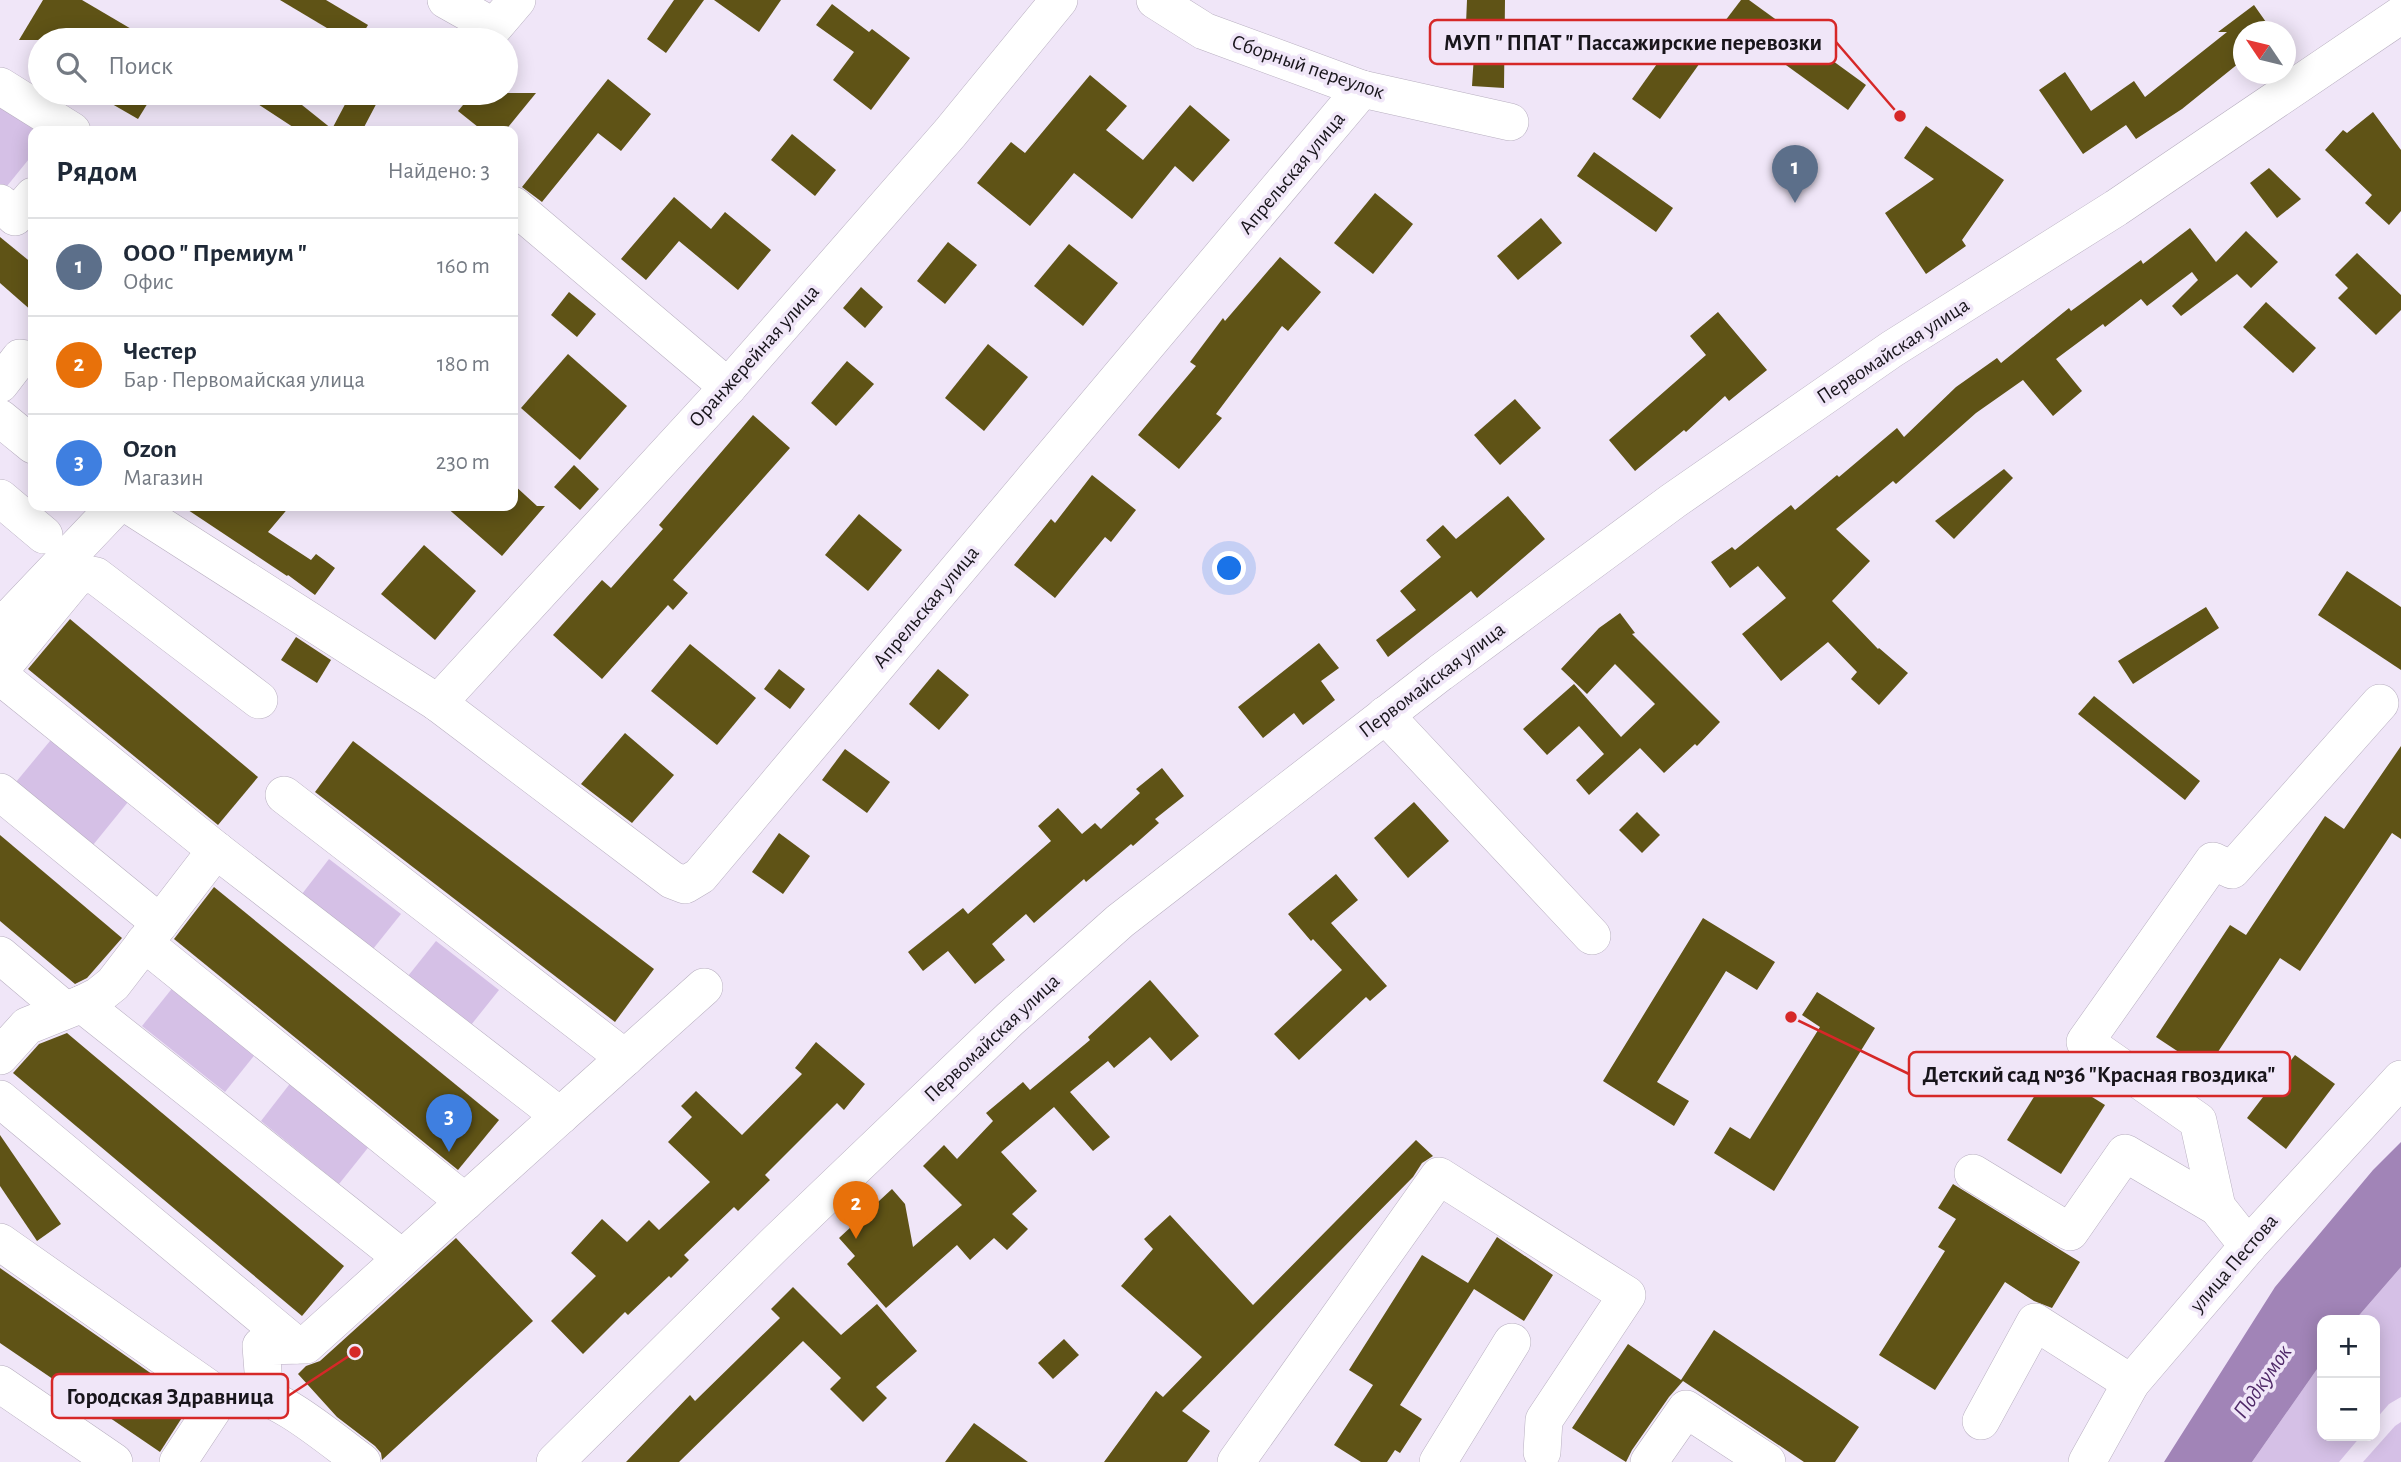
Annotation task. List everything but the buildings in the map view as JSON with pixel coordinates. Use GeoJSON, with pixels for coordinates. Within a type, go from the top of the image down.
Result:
{"type":"FeatureCollection","features":[{"type":"Feature","properties":{"kind":"street"},"geometry":{"type":"LineString","coordinates":[[446,0],[495,27],[517,0]]}},
{"type":"Feature","properties":{"kind":"street","name":"Оранжерейная улица"},"geometry":{"type":"LineString","coordinates":[[438,703],[728,387],[950,133],[1059,0]]}},
{"type":"Feature","properties":{"kind":"street","name":"Сборный переулок"},"geometry":{"type":"LineString","coordinates":[[1155,0],[1203,31],[1362,89],[1510,122]]}},
{"type":"Feature","properties":{"kind":"street","name":"Первомайская улица"},"geometry":{"type":"LineString","coordinates":[[555,1462],[776,1243],[1010,1019],[1120,921],[1385,715],[1673,501],[1892,349],[2116,208],[2401,15]]}},
{"type":"Feature","properties":{"kind":"street"},"geometry":{"type":"LineString","coordinates":[[0,86],[28,104]]}},
{"type":"Feature","properties":{"kind":"street","name":"Апрельская улица"},"geometry":{"type":"LineString","coordinates":[[438,703],[672,880],[685,885],[700,876],[1362,89]]}},
{"type":"Feature","properties":{"kind":"street"},"geometry":{"type":"LineString","coordinates":[[30,105],[64,126]]}},
{"type":"Feature","properties":{"kind":"street"},"geometry":{"type":"LineString","coordinates":[[0,204],[15,217],[28,202]]}},
{"type":"Feature","properties":{"kind":"street"},"geometry":{"type":"LineString","coordinates":[[518,209],[728,387]]}},
{"type":"Feature","properties":{"kind":"street"},"geometry":{"type":"LineString","coordinates":[[0,384],[20,358],[28,359]]}},
{"type":"Feature","properties":{"kind":"street"},"geometry":{"type":"LineString","coordinates":[[0,418],[28,441]]}},
{"type":"Feature","properties":{"kind":"street"},"geometry":{"type":"LineString","coordinates":[[0,498],[44,535]]}},
{"type":"Feature","properties":{"kind":"street"},"geometry":{"type":"LineString","coordinates":[[0,628],[135,511]]}},
{"type":"Feature","properties":{"kind":"street"},"geometry":{"type":"LineString","coordinates":[[143,511],[438,703]]}},
{"type":"Feature","properties":{"kind":"street"},"geometry":{"type":"LineString","coordinates":[[0,670],[75,579],[86,574],[96,576],[259,700]]}},
{"type":"Feature","properties":{"kind":"street"},"geometry":{"type":"LineString","coordinates":[[0,676],[216,850],[560,1116]]}},
{"type":"Feature","properties":{"kind":"street"},"geometry":{"type":"LineString","coordinates":[[2217,1207],[2198,1121],[2085,1042],[2213,861],[2232,870],[2380,703]]}},
{"type":"Feature","properties":{"kind":"street"},"geometry":{"type":"LineString","coordinates":[[1385,715],[1592,936]]}},
{"type":"Feature","properties":{"kind":"street"},"geometry":{"type":"LineString","coordinates":[[0,793],[152,933],[466,1202]]}},
{"type":"Feature","properties":{"kind":"street"},"geometry":{"type":"LineString","coordinates":[[284,795],[625,1058]]}},
{"type":"Feature","properties":{"kind":"street"},"geometry":{"type":"LineString","coordinates":[[1,1054],[27,1026],[98,996],[113,984],[216,850]]}},
{"type":"Feature","properties":{"kind":"street"},"geometry":{"type":"LineString","coordinates":[[0,955],[73,1007],[402,1258]]}},
{"type":"Feature","properties":{"kind":"street"},"geometry":{"type":"LineString","coordinates":[[265,1397],[261,1346],[306,1345],[704,987]]}},
{"type":"Feature","properties":{"kind":"street","name":"улица Пестова"},"geometry":{"type":"LineString","coordinates":[[2087,1462],[2131,1383],[2248,1246],[2401,1079]]}},
{"type":"Feature","properties":{"kind":"street"},"geometry":{"type":"LineString","coordinates":[[0,1099],[296,1345]]}},
{"type":"Feature","properties":{"kind":"street"},"geometry":{"type":"LineString","coordinates":[[1973,1173],[2070,1232],[2124,1153],[2217,1207],[2248,1246]]}},
{"type":"Feature","properties":{"kind":"street"},"geometry":{"type":"LineString","coordinates":[[1236,1462],[1439,1176],[1627,1295],[1544,1420],[1548,1459]]}},
{"type":"Feature","properties":{"kind":"street"},"geometry":{"type":"LineString","coordinates":[[0,1242],[221,1397]]}},
{"type":"Feature","properties":{"kind":"street"},"geometry":{"type":"LineString","coordinates":[[1981,1421],[2035,1322],[2131,1383]]}},
{"type":"Feature","properties":{"kind":"street"},"geometry":{"type":"LineString","coordinates":[[1438,1462],[1512,1342]]}},
{"type":"Feature","properties":{"kind":"street"},"geometry":{"type":"LineString","coordinates":[[0,1384],[114,1462]]}},
{"type":"Feature","properties":{"kind":"street"},"geometry":{"type":"LineString","coordinates":[[178,1462],[221,1397],[243,1392],[265,1397],[293,1412],[362,1462]]}},
{"type":"Feature","properties":{"kind":"street"},"geometry":{"type":"LineString","coordinates":[[1649,1462],[1686,1409],[1767,1462]]}},
{"type":"Feature","properties":{"kind":"shaded area"},"geometry":{"type":"Polygon","coordinates":[[[0,107],[32,126],[28,126],[28,160],[3,191],[0,188],[0,107]]]}},
{"type":"Feature","properties":{"kind":"shaded area"},"geometry":{"type":"Polygon","coordinates":[[[55,735],[132,797],[93,845],[16,782],[55,735]]]}},
{"type":"Feature","properties":{"kind":"shaded area"},"geometry":{"type":"Polygon","coordinates":[[[329,859],[401,914],[373,949],[302,894],[329,859]]]}},
{"type":"Feature","properties":{"kind":"shaded area"},"geometry":{"type":"Polygon","coordinates":[[[436,941],[499,990],[471,1025],[408,976],[436,941]]]}},
{"type":"Feature","properties":{"kind":"shaded area"},"geometry":{"type":"Polygon","coordinates":[[[174,986],[257,1052],[225,1092],[142,1026],[174,986]]]}},
{"type":"Feature","properties":{"kind":"shaded area"},"geometry":{"type":"Polygon","coordinates":[[[292,1081],[371,1144],[339,1184],[261,1121],[292,1081]]]}},
{"type":"Feature","properties":{"kind":"shaded area"},"geometry":{"type":"Polygon","coordinates":[[[2401,1267],[2401,1397],[2389,1404],[2380,1414],[2380,1315],[2359,1315],[2401,1267]]]}},
{"type":"Feature","properties":{"kind":"shaded area"},"geometry":{"type":"Polygon","coordinates":[[[2317,1369],[2317,1441],[2357,1441],[2339,1462],[2252,1462],[2317,1369]]]}},
{"type":"Feature","properties":{"kind":"shaded area"},"geometry":{"type":"Polygon","coordinates":[[[2401,1422],[2401,1462],[2363,1462],[2395,1426],[2401,1422]]]}},
{"type":"Feature","properties":{"kind":"water","name":"Подкумок"},"geometry":{"type":"Polygon","coordinates":[[[2401,1142],[2401,1267],[2359,1315],[2317,1315],[2317,1369],[2252,1462],[2164,1462],[2275,1287],[2373,1170],[2401,1142]]]}},
{"type":"Feature","properties":{"kind":"place","name":"МУП \" ППАТ \" Пассажирские перевозки"},"geometry":{"type":"Point","coordinates":[1900,116]}},
{"type":"Feature","properties":{"kind":"place","name":"ООО \" Премиум \""},"geometry":{"type":"Point","coordinates":[1795,203]}},
{"type":"Feature","properties":{"kind":"place","name":"Детский сад №36 \"Красная гвоздика\""},"geometry":{"type":"Point","coordinates":[1791,1017]}},
{"type":"Feature","properties":{"kind":"place","name":"Ozon"},"geometry":{"type":"Point","coordinates":[449,1152]}},
{"type":"Feature","properties":{"kind":"place","name":"Честер"},"geometry":{"type":"Point","coordinates":[856,1239]}},
{"type":"Feature","properties":{"kind":"place","name":"Городская Здравница"},"geometry":{"type":"Point","coordinates":[355,1352]}}]}
